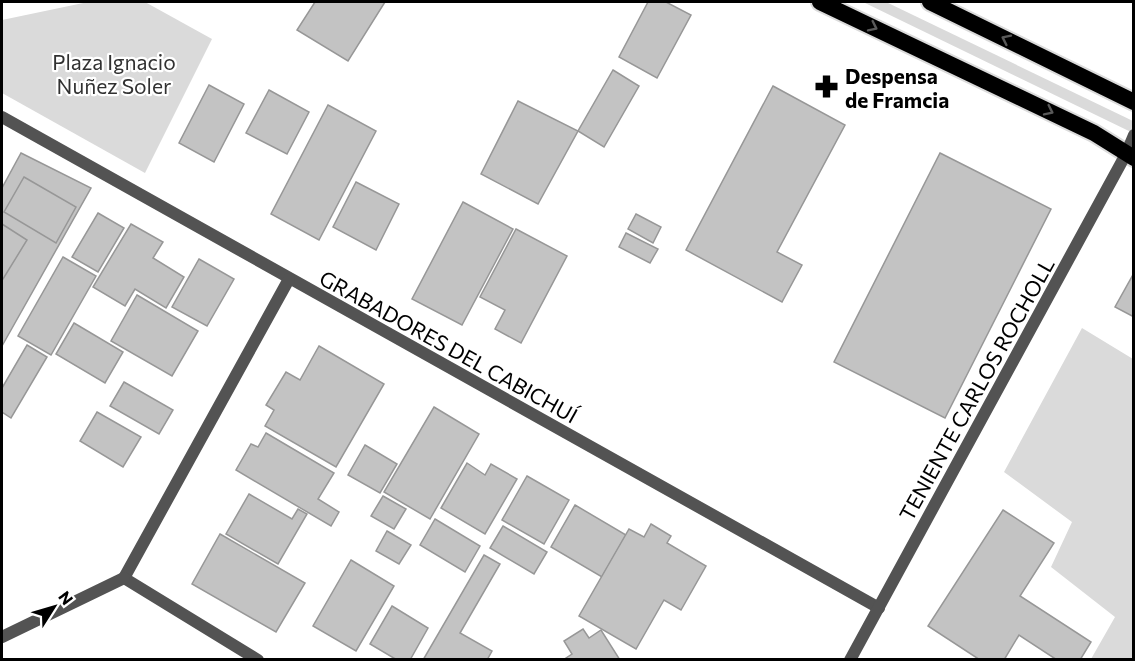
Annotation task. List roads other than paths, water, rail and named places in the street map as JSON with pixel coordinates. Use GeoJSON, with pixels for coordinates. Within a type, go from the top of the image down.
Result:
{"type":"FeatureCollection","features":[{"type":"Feature","properties":{"kind":"highway"},"geometry":{"type":"LineString","coordinates":[[820,2],[1094,133],[1130,156]]}},
{"type":"Feature","properties":{"kind":"highway"},"geometry":{"type":"LineString","coordinates":[[930,2],[1134,102]]}},
{"type":"Feature","properties":{"kind":"street","name":"GRABADORES DEL CABICHUÍ"},"geometry":{"type":"LineString","coordinates":[[2,117],[879,608]]}},
{"type":"Feature","properties":{"kind":"street","name":"TENIENTE CARLOS ROCHOLL"},"geometry":{"type":"LineString","coordinates":[[850,660],[1130,156],[1134,135]]}},
{"type":"Feature","properties":{"kind":"street"},"geometry":{"type":"LineString","coordinates":[[2,637],[124,578],[289,279]]}},
{"type":"Feature","properties":{"kind":"street"},"geometry":{"type":"LineString","coordinates":[[124,578],[258,660]]}},
{"type":"Feature","properties":{"kind":"place","name":"Despensa de Framcia"},"geometry":{"type":"Point","coordinates":[827,87]}},
{"type":"Feature","properties":{"kind":"park label","name":"Plaza Ignacio Nuñez Soler"},"geometry":{"type":"Point","coordinates":[114,73]}}]}
